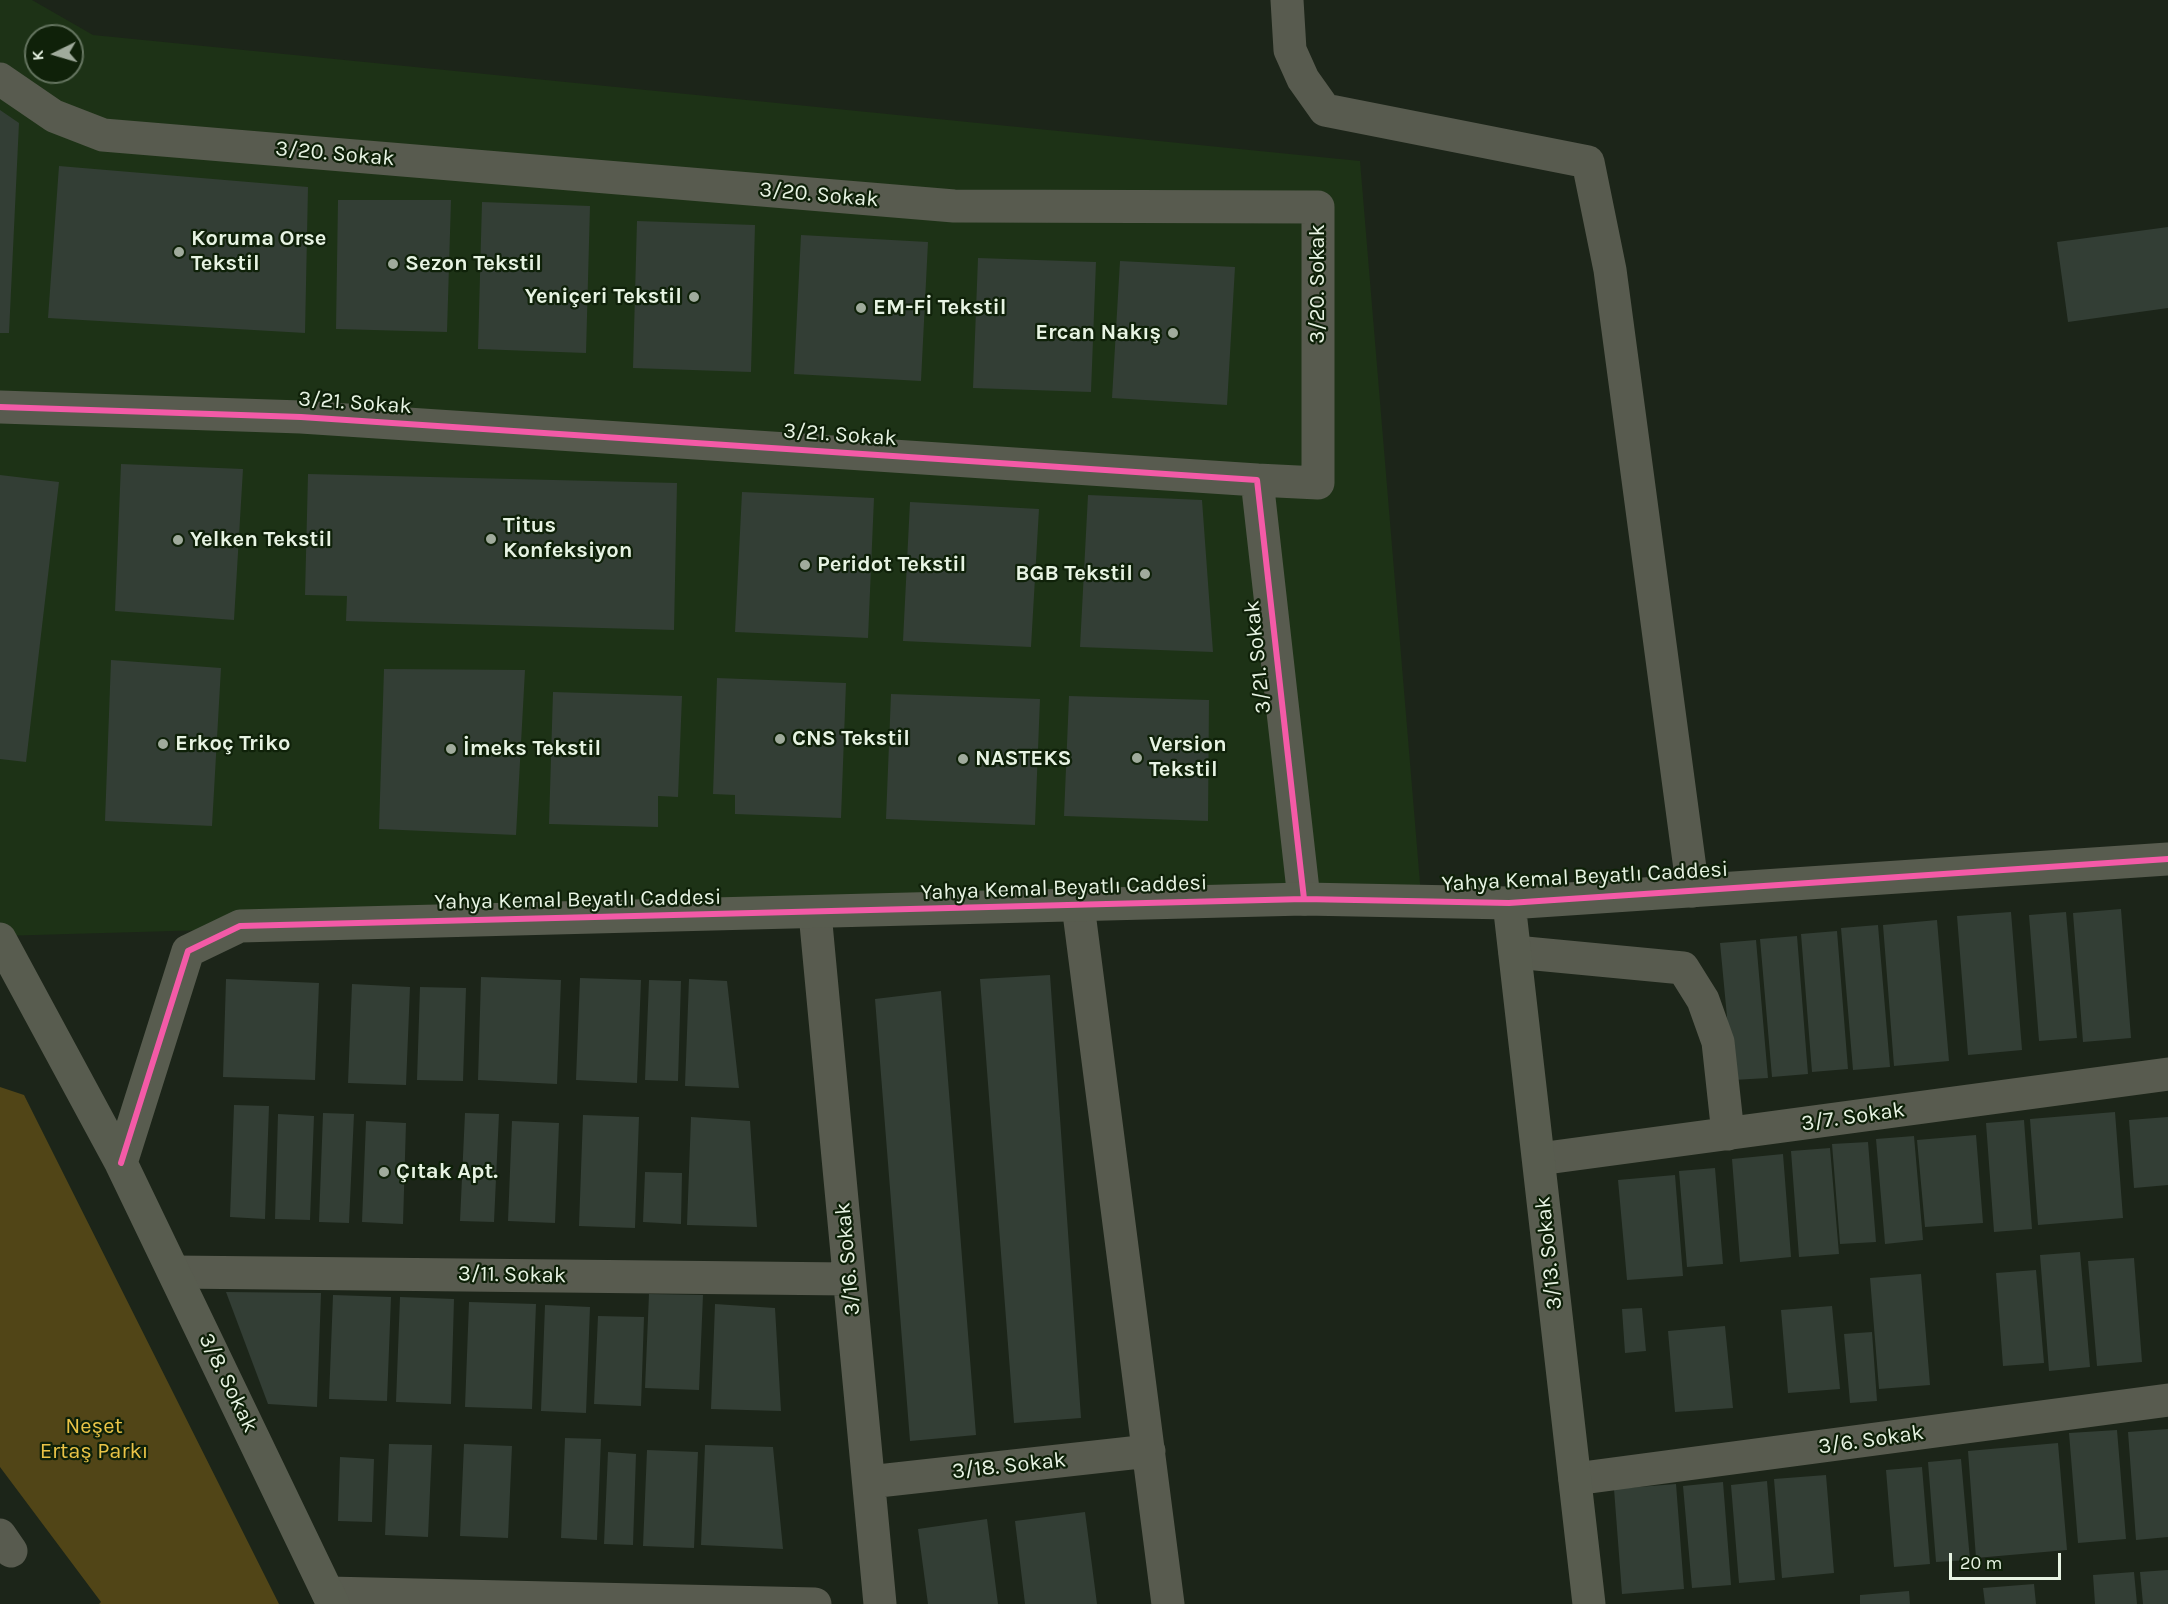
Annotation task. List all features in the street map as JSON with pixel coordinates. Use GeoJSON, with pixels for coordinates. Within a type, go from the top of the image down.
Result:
{"type":"FeatureCollection","features":[{"type":"Feature","properties":{"kind":"street"},"geometry":{"type":"LineString","coordinates":[[1287,0],[1290,50],[1303,79],[1325,111],[1588,162],[1610,270],[1693,891]]}},
{"type":"Feature","properties":{"kind":"street","name":"3/20. Sokak"},"geometry":{"type":"LineString","coordinates":[[0,79],[54,116],[103,135],[954,206],[1318,207],[1318,483],[1257,480]]}},
{"type":"Feature","properties":{"kind":"street","name":"3/21. Sokak"},"geometry":{"type":"LineString","coordinates":[[0,407],[301,417],[1257,480],[1304,900]]}},
{"type":"Feature","properties":{"kind":"street","name":"Yahya Kemal Beyatlı Caddesi"},"geometry":{"type":"LineString","coordinates":[[122,1163],[188,951],[240,926],[1304,900],[1509,903],[2168,859]]}},
{"type":"Feature","properties":{"kind":"street","name":"3/13. Sokak"},"geometry":{"type":"LineString","coordinates":[[1509,903],[1589,1604]]}},
{"type":"Feature","properties":{"kind":"street"},"geometry":{"type":"LineString","coordinates":[[1078,905],[1168,1604]]}},
{"type":"Feature","properties":{"kind":"street","name":"3/16. Sokak"},"geometry":{"type":"LineString","coordinates":[[815,913],[880,1604]]}},
{"type":"Feature","properties":{"kind":"street"},"geometry":{"type":"LineString","coordinates":[[0,939],[122,1163]]}},
{"type":"Feature","properties":{"kind":"street"},"geometry":{"type":"LineString","coordinates":[[1515,952],[1683,968],[1702,1000],[1718,1042],[1728,1134]]}},
{"type":"Feature","properties":{"kind":"street","name":"3/7. Sokak"},"geometry":{"type":"LineString","coordinates":[[1539,1159],[2168,1074]]}},
{"type":"Feature","properties":{"kind":"street","name":"3/8. Sokak"},"geometry":{"type":"LineString","coordinates":[[122,1163],[331,1598]]}},
{"type":"Feature","properties":{"kind":"street","name":"3/11. Sokak"},"geometry":{"type":"LineString","coordinates":[[174,1272],[849,1279]]}},
{"type":"Feature","properties":{"kind":"street","name":"3/6. Sokak"},"geometry":{"type":"LineString","coordinates":[[1575,1479],[2168,1400]]}},
{"type":"Feature","properties":{"kind":"street","name":"3/18. Sokak"},"geometry":{"type":"LineString","coordinates":[[869,1482],[1149,1451]]}},
{"type":"Feature","properties":{"kind":"street"},"geometry":{"type":"LineString","coordinates":[[331,1598],[815,1604]]}},
{"type":"Feature","properties":{"kind":"shaded area"},"geometry":{"type":"Polygon","coordinates":[[[0,0],[32,0],[74,24],[24,24],[24,84],[84,84],[84,30],[93,35],[1360,161],[1421,895],[0,936],[0,0]]]}},
{"type":"Feature","properties":{"kind":"green space","name":"Neşet Ertaş Parkı"},"geometry":{"type":"Polygon","coordinates":[[[0,1087],[24,1095],[279,1604],[99,1604],[101,1602],[0,1467],[0,1087]]]}},
{"type":"Feature","properties":{"kind":"building"},"geometry":{"type":"Polygon","coordinates":[[[0,110],[19,123],[9,333],[0,333],[0,110]]]}},
{"type":"Feature","properties":{"kind":"building","name":"Koruma Orse Tekstil"},"geometry":{"type":"Polygon","coordinates":[[[59,166],[308,187],[305,333],[48,318],[59,166]]]}},
{"type":"Feature","properties":{"kind":"building","name":"Sezon Tekstil"},"geometry":{"type":"Polygon","coordinates":[[[338,200],[451,200],[447,332],[336,329],[338,200]]]}},
{"type":"Feature","properties":{"kind":"building"},"geometry":{"type":"Polygon","coordinates":[[[482,202],[590,206],[586,353],[478,349],[482,202]]]}},
{"type":"Feature","properties":{"kind":"building","name":"Yeniçeri Tekstil"},"geometry":{"type":"Polygon","coordinates":[[[637,221],[755,225],[751,372],[633,368],[637,221]]]}},
{"type":"Feature","properties":{"kind":"building"},"geometry":{"type":"Polygon","coordinates":[[[2168,227],[2168,308],[2068,322],[2057,242],[2168,227]]]}},
{"type":"Feature","properties":{"kind":"building","name":"EM-Fİ Tekstil"},"geometry":{"type":"Polygon","coordinates":[[[801,235],[928,242],[921,381],[794,374],[801,235]]]}},
{"type":"Feature","properties":{"kind":"building"},"geometry":{"type":"Polygon","coordinates":[[[978,258],[1096,262],[1091,392],[973,388],[978,258]]]}},
{"type":"Feature","properties":{"kind":"building","name":"Ercan Nakış"},"geometry":{"type":"Polygon","coordinates":[[[1120,261],[1235,267],[1227,405],[1112,398],[1120,261]]]}},
{"type":"Feature","properties":{"kind":"building","name":"Yelken Tekstil"},"geometry":{"type":"Polygon","coordinates":[[[121,464],[243,469],[234,620],[115,611],[121,464]]]}},
{"type":"Feature","properties":{"kind":"building","name":"Titus Konfeksiyon"},"geometry":{"type":"Polygon","coordinates":[[[308,474],[677,483],[674,630],[346,621],[347,596],[305,595],[308,474]]]}},
{"type":"Feature","properties":{"kind":"building"},"geometry":{"type":"Polygon","coordinates":[[[0,475],[59,482],[26,762],[0,759],[0,475]]]}},
{"type":"Feature","properties":{"kind":"building","name":"Peridot Tekstil"},"geometry":{"type":"Polygon","coordinates":[[[742,492],[874,498],[868,638],[735,632],[742,492]]]}},
{"type":"Feature","properties":{"kind":"building","name":"BGB Tekstil"},"geometry":{"type":"Polygon","coordinates":[[[1088,495],[1202,500],[1213,652],[1080,647],[1088,495]]]}},
{"type":"Feature","properties":{"kind":"building"},"geometry":{"type":"Polygon","coordinates":[[[910,502],[1039,509],[1031,647],[903,641],[910,502]]]}},
{"type":"Feature","properties":{"kind":"building","name":"Erkoç Triko"},"geometry":{"type":"Polygon","coordinates":[[[111,660],[221,668],[212,826],[105,821],[111,660]]]}},
{"type":"Feature","properties":{"kind":"building","name":"İmeks Tekstil"},"geometry":{"type":"Polygon","coordinates":[[[384,669],[525,670],[516,835],[379,829],[384,669]]]}},
{"type":"Feature","properties":{"kind":"building","name":"CNS Tekstil"},"geometry":{"type":"Polygon","coordinates":[[[717,678],[846,683],[841,818],[735,814],[735,795],[713,794],[717,678]]]}},
{"type":"Feature","properties":{"kind":"building"},"geometry":{"type":"Polygon","coordinates":[[[553,692],[682,696],[678,797],[658,796],[658,827],[549,824],[553,692]]]}},
{"type":"Feature","properties":{"kind":"building","name":"NASTEKS"},"geometry":{"type":"Polygon","coordinates":[[[891,694],[1040,699],[1035,825],[886,819],[891,694]]]}},
{"type":"Feature","properties":{"kind":"building","name":"Version Tekstil"},"geometry":{"type":"Polygon","coordinates":[[[1069,696],[1209,700],[1208,821],[1064,816],[1069,696]]]}},
{"type":"Feature","properties":{"kind":"building"},"geometry":{"type":"Polygon","coordinates":[[[2121,909],[2131,1038],[2083,1042],[2073,913],[2121,909]]]}},
{"type":"Feature","properties":{"kind":"building"},"geometry":{"type":"Polygon","coordinates":[[[2011,912],[2022,1050],[1968,1055],[1957,916],[2011,912]]]}},
{"type":"Feature","properties":{"kind":"building"},"geometry":{"type":"Polygon","coordinates":[[[2066,912],[2077,1038],[2039,1041],[2029,915],[2066,912]]]}},
{"type":"Feature","properties":{"kind":"building"},"geometry":{"type":"Polygon","coordinates":[[[1937,920],[1949,1061],[1894,1066],[1883,925],[1937,920]]]}},
{"type":"Feature","properties":{"kind":"building"},"geometry":{"type":"Polygon","coordinates":[[[1878,925],[1890,1067],[1853,1070],[1841,928],[1878,925]]]}},
{"type":"Feature","properties":{"kind":"building"},"geometry":{"type":"Polygon","coordinates":[[[1837,931],[1848,1069],[1812,1072],[1801,934],[1837,931]]]}},
{"type":"Feature","properties":{"kind":"building"},"geometry":{"type":"Polygon","coordinates":[[[1797,936],[1808,1074],[1772,1077],[1760,939],[1797,936]]]}},
{"type":"Feature","properties":{"kind":"building"},"geometry":{"type":"Polygon","coordinates":[[[1756,940],[1768,1078],[1733,1080],[1720,943],[1756,940]]]}},
{"type":"Feature","properties":{"kind":"building"},"geometry":{"type":"Polygon","coordinates":[[[1050,975],[1081,1418],[1014,1423],[980,979],[1050,975]]]}},
{"type":"Feature","properties":{"kind":"building"},"geometry":{"type":"Polygon","coordinates":[[[481,977],[561,980],[557,1084],[478,1080],[481,977]]]}},
{"type":"Feature","properties":{"kind":"building"},"geometry":{"type":"Polygon","coordinates":[[[580,978],[641,980],[637,1083],[576,1080],[580,978]]]}},
{"type":"Feature","properties":{"kind":"building"},"geometry":{"type":"Polygon","coordinates":[[[226,979],[319,983],[315,1080],[223,1077],[226,979]]]}},
{"type":"Feature","properties":{"kind":"building"},"geometry":{"type":"Polygon","coordinates":[[[689,979],[727,981],[739,1088],[685,1086],[689,979]]]}},
{"type":"Feature","properties":{"kind":"building"},"geometry":{"type":"Polygon","coordinates":[[[649,980],[681,981],[678,1081],[645,1080],[649,980]]]}},
{"type":"Feature","properties":{"kind":"building"},"geometry":{"type":"Polygon","coordinates":[[[352,984],[410,987],[406,1085],[348,1083],[352,984]]]}},
{"type":"Feature","properties":{"kind":"building"},"geometry":{"type":"Polygon","coordinates":[[[420,987],[466,988],[463,1081],[417,1080],[420,987]]]}},
{"type":"Feature","properties":{"kind":"building"},"geometry":{"type":"Polygon","coordinates":[[[941,991],[976,1435],[910,1441],[875,999],[941,991]]]}},
{"type":"Feature","properties":{"kind":"building"},"geometry":{"type":"Polygon","coordinates":[[[234,1105],[269,1106],[265,1219],[230,1217],[234,1105]]]}},
{"type":"Feature","properties":{"kind":"building"},"geometry":{"type":"Polygon","coordinates":[[[2115,1112],[2123,1218],[2038,1225],[2030,1119],[2115,1112]]]}},
{"type":"Feature","properties":{"kind":"building"},"geometry":{"type":"Polygon","coordinates":[[[323,1113],[354,1114],[349,1223],[319,1222],[323,1113]]]}},
{"type":"Feature","properties":{"kind":"building"},"geometry":{"type":"Polygon","coordinates":[[[465,1113],[499,1114],[494,1222],[460,1221],[465,1113]]]}},
{"type":"Feature","properties":{"kind":"building"},"geometry":{"type":"Polygon","coordinates":[[[278,1114],[314,1116],[310,1220],[275,1219],[278,1114]]]}},
{"type":"Feature","properties":{"kind":"building"},"geometry":{"type":"Polygon","coordinates":[[[583,1115],[639,1117],[635,1228],[579,1226],[583,1115]]]}},
{"type":"Feature","properties":{"kind":"building"},"geometry":{"type":"Polygon","coordinates":[[[691,1117],[750,1121],[757,1227],[687,1225],[691,1117]]]}},
{"type":"Feature","properties":{"kind":"building"},"geometry":{"type":"Polygon","coordinates":[[[2168,1117],[2168,1185],[2134,1188],[2129,1120],[2168,1117]]]}},
{"type":"Feature","properties":{"kind":"building"},"geometry":{"type":"Polygon","coordinates":[[[2024,1120],[2032,1229],[1994,1232],[1986,1123],[2024,1120]]]}},
{"type":"Feature","properties":{"kind":"building","name":"Çıtak Apt."},"geometry":{"type":"Polygon","coordinates":[[[366,1121],[406,1123],[403,1224],[362,1222],[366,1121]]]}},
{"type":"Feature","properties":{"kind":"building"},"geometry":{"type":"Polygon","coordinates":[[[512,1121],[559,1123],[555,1223],[508,1221],[512,1121]]]}},
{"type":"Feature","properties":{"kind":"building"},"geometry":{"type":"Polygon","coordinates":[[[1976,1135],[1983,1223],[1925,1227],[1917,1140],[1976,1135]]]}},
{"type":"Feature","properties":{"kind":"building"},"geometry":{"type":"Polygon","coordinates":[[[1914,1136],[1923,1240],[1885,1244],[1876,1139],[1914,1136]]]}},
{"type":"Feature","properties":{"kind":"building"},"geometry":{"type":"Polygon","coordinates":[[[1868,1142],[1876,1242],[1840,1244],[1832,1144],[1868,1142]]]}},
{"type":"Feature","properties":{"kind":"building"},"geometry":{"type":"Polygon","coordinates":[[[1830,1148],[1839,1254],[1799,1257],[1791,1151],[1830,1148]]]}},
{"type":"Feature","properties":{"kind":"building"},"geometry":{"type":"Polygon","coordinates":[[[1783,1154],[1791,1257],[1740,1262],[1732,1159],[1783,1154]]]}},
{"type":"Feature","properties":{"kind":"building"},"geometry":{"type":"Polygon","coordinates":[[[1715,1168],[1723,1264],[1687,1267],[1679,1171],[1715,1168]]]}},
{"type":"Feature","properties":{"kind":"building"},"geometry":{"type":"Polygon","coordinates":[[[645,1172],[682,1173],[681,1224],[643,1222],[645,1172]]]}},
{"type":"Feature","properties":{"kind":"building"},"geometry":{"type":"Polygon","coordinates":[[[1675,1175],[1683,1276],[1627,1280],[1618,1180],[1675,1175]]]}},
{"type":"Feature","properties":{"kind":"building"},"geometry":{"type":"Polygon","coordinates":[[[2080,1252],[2090,1367],[2049,1371],[2040,1255],[2080,1252]]]}},
{"type":"Feature","properties":{"kind":"building"},"geometry":{"type":"Polygon","coordinates":[[[2134,1258],[2142,1362],[2097,1366],[2088,1261],[2134,1258]]]}},
{"type":"Feature","properties":{"kind":"building"},"geometry":{"type":"Polygon","coordinates":[[[2036,1270],[2044,1363],[2003,1366],[1996,1273],[2036,1270]]]}},
{"type":"Feature","properties":{"kind":"building"},"geometry":{"type":"Polygon","coordinates":[[[1921,1274],[1930,1385],[1879,1389],[1870,1278],[1921,1274]]]}},
{"type":"Feature","properties":{"kind":"building"},"geometry":{"type":"Polygon","coordinates":[[[226,1292],[321,1293],[317,1407],[268,1404],[226,1292]]]}},
{"type":"Feature","properties":{"kind":"building"},"geometry":{"type":"Polygon","coordinates":[[[649,1294],[703,1295],[699,1390],[645,1388],[649,1294]]]}},
{"type":"Feature","properties":{"kind":"building"},"geometry":{"type":"Polygon","coordinates":[[[333,1295],[391,1297],[387,1401],[329,1399],[333,1295]]]}},
{"type":"Feature","properties":{"kind":"building"},"geometry":{"type":"Polygon","coordinates":[[[400,1297],[454,1299],[451,1404],[396,1402],[400,1297]]]}},
{"type":"Feature","properties":{"kind":"building"},"geometry":{"type":"Polygon","coordinates":[[[469,1302],[536,1304],[532,1409],[465,1407],[469,1302]]]}},
{"type":"Feature","properties":{"kind":"building"},"geometry":{"type":"Polygon","coordinates":[[[715,1304],[775,1308],[781,1411],[711,1409],[715,1304]]]}},
{"type":"Feature","properties":{"kind":"building"},"geometry":{"type":"Polygon","coordinates":[[[545,1305],[590,1307],[586,1413],[541,1411],[545,1305]]]}},
{"type":"Feature","properties":{"kind":"building"},"geometry":{"type":"Polygon","coordinates":[[[1832,1306],[1840,1389],[1788,1393],[1781,1310],[1832,1306]]]}},
{"type":"Feature","properties":{"kind":"building"},"geometry":{"type":"Polygon","coordinates":[[[1642,1308],[1646,1351],[1625,1353],[1622,1309],[1642,1308]]]}},
{"type":"Feature","properties":{"kind":"building"},"geometry":{"type":"Polygon","coordinates":[[[598,1316],[644,1317],[641,1406],[594,1404],[598,1316]]]}},
{"type":"Feature","properties":{"kind":"building"},"geometry":{"type":"Polygon","coordinates":[[[1725,1326],[1733,1408],[1675,1412],[1668,1331],[1725,1326]]]}},
{"type":"Feature","properties":{"kind":"building"},"geometry":{"type":"Polygon","coordinates":[[[1872,1332],[1877,1401],[1850,1403],[1844,1334],[1872,1332]]]}},
{"type":"Feature","properties":{"kind":"building"},"geometry":{"type":"Polygon","coordinates":[[[2168,1429],[2168,1537],[2136,1540],[2128,1432],[2168,1429]]]}},
{"type":"Feature","properties":{"kind":"building"},"geometry":{"type":"Polygon","coordinates":[[[2117,1430],[2126,1539],[2078,1543],[2069,1433],[2117,1430]]]}},
{"type":"Feature","properties":{"kind":"building"},"geometry":{"type":"Polygon","coordinates":[[[565,1438],[601,1439],[597,1540],[561,1538],[565,1438]]]}},
{"type":"Feature","properties":{"kind":"building"},"geometry":{"type":"Polygon","coordinates":[[[2058,1443],[2067,1550],[1976,1558],[1968,1451],[2058,1443]]]}},
{"type":"Feature","properties":{"kind":"building"},"geometry":{"type":"Polygon","coordinates":[[[389,1444],[432,1445],[428,1537],[385,1535],[389,1444]]]}},
{"type":"Feature","properties":{"kind":"building"},"geometry":{"type":"Polygon","coordinates":[[[464,1444],[512,1446],[508,1538],[460,1536],[464,1444]]]}},
{"type":"Feature","properties":{"kind":"building"},"geometry":{"type":"Polygon","coordinates":[[[705,1445],[773,1447],[783,1549],[701,1545],[705,1445]]]}},
{"type":"Feature","properties":{"kind":"building"},"geometry":{"type":"Polygon","coordinates":[[[647,1450],[698,1452],[694,1548],[643,1546],[647,1450]]]}},
{"type":"Feature","properties":{"kind":"building"},"geometry":{"type":"Polygon","coordinates":[[[608,1452],[636,1454],[633,1545],[604,1544],[608,1452]]]}},
{"type":"Feature","properties":{"kind":"building"},"geometry":{"type":"Polygon","coordinates":[[[340,1457],[374,1459],[372,1522],[338,1521],[340,1457]]]}},
{"type":"Feature","properties":{"kind":"building"},"geometry":{"type":"Polygon","coordinates":[[[1961,1459],[1970,1560],[1936,1562],[1928,1462],[1961,1459]]]}},
{"type":"Feature","properties":{"kind":"building"},"geometry":{"type":"Polygon","coordinates":[[[1922,1467],[1930,1564],[1894,1567],[1886,1470],[1922,1467]]]}},
{"type":"Feature","properties":{"kind":"building"},"geometry":{"type":"Polygon","coordinates":[[[1826,1475],[1834,1573],[1782,1578],[1774,1479],[1826,1475]]]}},
{"type":"Feature","properties":{"kind":"building"},"geometry":{"type":"Polygon","coordinates":[[[1767,1481],[1775,1580],[1739,1583],[1731,1485],[1767,1481]]]}},
{"type":"Feature","properties":{"kind":"building"},"geometry":{"type":"Polygon","coordinates":[[[1723,1482],[1731,1585],[1692,1588],[1683,1486],[1723,1482]]]}},
{"type":"Feature","properties":{"kind":"building"},"geometry":{"type":"Polygon","coordinates":[[[1676,1484],[1684,1589],[1622,1594],[1614,1489],[1676,1484]]]}},
{"type":"Feature","properties":{"kind":"building"},"geometry":{"type":"Polygon","coordinates":[[[1085,1512],[1097,1604],[1025,1604],[1015,1521],[1085,1512]]]}},
{"type":"Feature","properties":{"kind":"building"},"geometry":{"type":"Polygon","coordinates":[[[987,1519],[998,1604],[928,1604],[918,1529],[987,1519]]]}},
{"type":"Feature","properties":{"kind":"building"},"geometry":{"type":"Polygon","coordinates":[[[2168,1570],[2168,1604],[2143,1604],[2140,1572],[2168,1570]]]}},
{"type":"Feature","properties":{"kind":"building"},"geometry":{"type":"Polygon","coordinates":[[[2134,1572],[2137,1604],[2095,1604],[2093,1575],[2134,1572]]]}},
{"type":"Feature","properties":{"kind":"building"},"geometry":{"type":"Polygon","coordinates":[[[2034,1584],[2036,1604],[1985,1604],[1983,1588],[2034,1584]]]}},
{"type":"Feature","properties":{"kind":"building"},"geometry":{"type":"Polygon","coordinates":[[[1909,1591],[1910,1604],[1860,1604],[1860,1595],[1909,1591]]]}},
{"type":"Feature","properties":{"kind":"cycle path"},"geometry":{"type":"LineString","coordinates":[[0,407],[301,417],[1257,480],[1304,899]]}},
{"type":"Feature","properties":{"kind":"cycle path"},"geometry":{"type":"LineString","coordinates":[[121,1163],[188,951],[240,926],[1304,899],[1509,903],[2168,859]]}},
{"type":"Feature","properties":{"kind":"place","name":"Koruma Orse Tekstil"},"geometry":{"type":"Point","coordinates":[179,252]}},
{"type":"Feature","properties":{"kind":"place","name":"Sezon Tekstil"},"geometry":{"type":"Point","coordinates":[393,264]}},
{"type":"Feature","properties":{"kind":"place","name":"Yeniçeri Tekstil"},"geometry":{"type":"Point","coordinates":[694,297]}},
{"type":"Feature","properties":{"kind":"place","name":"EM-Fİ Tekstil"},"geometry":{"type":"Point","coordinates":[861,308]}},
{"type":"Feature","properties":{"kind":"place","name":"Ercan Nakış"},"geometry":{"type":"Point","coordinates":[1173,333]}},
{"type":"Feature","properties":{"kind":"place","name":"Titus Konfeksiyon"},"geometry":{"type":"Point","coordinates":[491,539]}},
{"type":"Feature","properties":{"kind":"place","name":"Yelken Tekstil"},"geometry":{"type":"Point","coordinates":[178,540]}},
{"type":"Feature","properties":{"kind":"place","name":"Peridot Tekstil"},"geometry":{"type":"Point","coordinates":[805,565]}},
{"type":"Feature","properties":{"kind":"place","name":"BGB Tekstil"},"geometry":{"type":"Point","coordinates":[1145,574]}},
{"type":"Feature","properties":{"kind":"place","name":"CNS Tekstil"},"geometry":{"type":"Point","coordinates":[780,739]}},
{"type":"Feature","properties":{"kind":"place","name":"Erkoç Triko"},"geometry":{"type":"Point","coordinates":[163,744]}},
{"type":"Feature","properties":{"kind":"place","name":"İmeks Tekstil"},"geometry":{"type":"Point","coordinates":[451,749]}},
{"type":"Feature","properties":{"kind":"place","name":"Version Tekstil"},"geometry":{"type":"Point","coordinates":[1137,758]}},
{"type":"Feature","properties":{"kind":"place","name":"NASTEKS"},"geometry":{"type":"Point","coordinates":[963,759]}},
{"type":"Feature","properties":{"kind":"place","name":"Çıtak Apt."},"geometry":{"type":"Point","coordinates":[384,1172]}}]}
